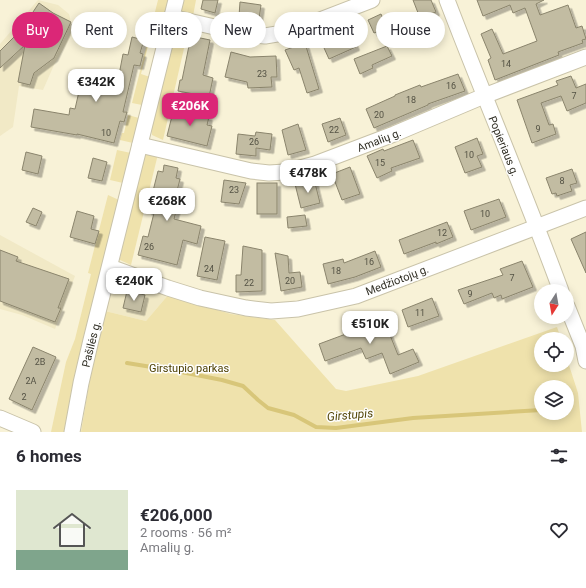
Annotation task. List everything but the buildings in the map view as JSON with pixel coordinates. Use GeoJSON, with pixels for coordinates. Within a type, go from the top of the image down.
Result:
{"type":"FeatureCollection","features":[{"type":"Feature","properties":{"kind":"street","name":"Pašilės g."},"geometry":{"type":"LineString","coordinates":[[172,12],[176,0]]}},
{"type":"Feature","properties":{"kind":"street"},"geometry":{"type":"LineString","coordinates":[[202,24],[245,34],[265,36],[289,32],[372,0]]}},
{"type":"Feature","properties":{"kind":"street","name":"Popieriaus g."},"geometry":{"type":"LineString","coordinates":[[447,0],[484,96],[538,227],[558,284]]}},
{"type":"Feature","properties":{"kind":"street","name":"Pašilės g."},"geometry":{"type":"LineString","coordinates":[[72,432],[81,382],[163,48]]}},
{"type":"Feature","properties":{"kind":"street","name":"Amalių g."},"geometry":{"type":"LineString","coordinates":[[140,145],[251,171],[269,173],[285,172],[315,164],[365,145],[484,96],[586,57]]}},
{"type":"Feature","properties":{"kind":"street","name":"Medžiotojų g."},"geometry":{"type":"LineString","coordinates":[[110,266],[200,298],[246,308],[271,311],[298,309],[356,296],[586,208]]}},
{"type":"Feature","properties":{"kind":"street"},"geometry":{"type":"LineString","coordinates":[[574,324],[583,346],[586,361]]}},
{"type":"Feature","properties":{"kind":"street"},"geometry":{"type":"LineString","coordinates":[[0,418],[33,432]]}},
{"type":"Feature","properties":{"kind":"shaded area"},"geometry":{"type":"Polygon","coordinates":[[[38,0],[58,5],[69,14],[71,35],[54,65],[43,90],[19,86],[13,127],[0,136],[0,44],[12,30],[12,48],[63,48],[63,12],[28,12],[38,0]]]}},
{"type":"Feature","properties":{"kind":"shaded area"},"geometry":{"type":"Polygon","coordinates":[[[0,235],[75,276],[55,329],[22,315],[0,309],[0,235]]]}},
{"type":"Feature","properties":{"kind":"shaded area"},"geometry":{"type":"Polygon","coordinates":[[[114,274],[169,294],[146,321],[105,311],[114,274]]]}},
{"type":"Feature","properties":{"kind":"green space"},"geometry":{"type":"Polygon","coordinates":[[[158,0],[169,0],[166,12],[155,12],[158,0]]]}},
{"type":"Feature","properties":{"kind":"green space"},"geometry":{"type":"Polygon","coordinates":[[[182,0],[196,0],[194,12],[182,12],[181,10],[182,0]]]}},
{"type":"Feature","properties":{"kind":"green space"},"geometry":{"type":"Polygon","coordinates":[[[146,48],[148,48],[141,74],[150,77],[142,105],[132,103],[146,48]]]}},
{"type":"Feature","properties":{"kind":"green space"},"geometry":{"type":"Polygon","coordinates":[[[171,48],[184,48],[163,140],[152,135],[151,127],[171,48]]]}},
{"type":"Feature","properties":{"kind":"green space"},"geometry":{"type":"Polygon","coordinates":[[[128,115],[139,118],[133,143],[120,140],[122,133],[124,133],[128,115]]]}},
{"type":"Feature","properties":{"kind":"green space"},"geometry":{"type":"Polygon","coordinates":[[[117,150],[131,153],[123,183],[110,180],[117,150]]]}},
{"type":"Feature","properties":{"kind":"green space"},"geometry":{"type":"Polygon","coordinates":[[[146,154],[158,154],[131,265],[120,260],[120,258],[144,157],[146,154]]]}},
{"type":"Feature","properties":{"kind":"green space"},"geometry":{"type":"Polygon","coordinates":[[[108,195],[119,200],[79,360],[64,432],[51,432],[66,362],[75,339],[91,274],[88,273],[108,195]]]}},
{"type":"Feature","properties":{"kind":"green space","name":"Girstupio parkas"},"geometry":{"type":"Polygon","coordinates":[[[169,294],[231,314],[275,320],[336,389],[346,391],[418,376],[534,335],[534,372],[571,372],[574,380],[534,380],[534,420],[574,420],[574,381],[578,393],[582,432],[81,432],[90,378],[105,311],[146,321],[169,294]]]}},
{"type":"Feature","properties":{"kind":"green space","name":"Girstupio parkas"},"geometry":{"type":"Polygon","coordinates":[[[557,327],[559,332],[543,332],[557,327]]]}},
{"type":"Feature","properties":{"kind":"waterway","name":"Girstupis"},"geometry":{"type":"LineString","coordinates":[[127,363],[222,380],[243,386],[268,408],[294,415],[316,427],[336,428],[413,418],[534,410]]}}]}
